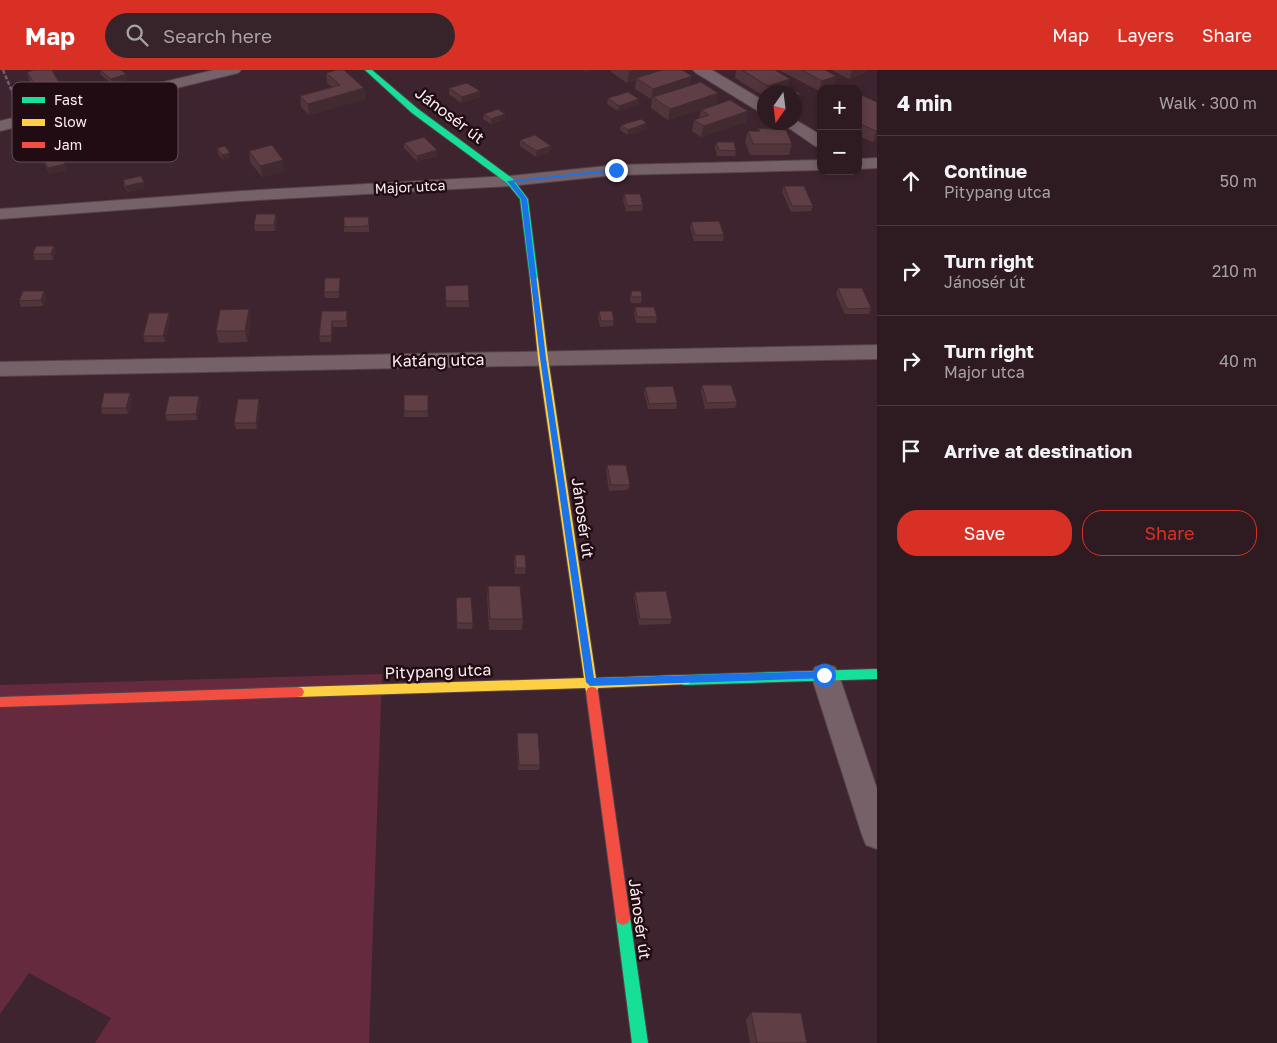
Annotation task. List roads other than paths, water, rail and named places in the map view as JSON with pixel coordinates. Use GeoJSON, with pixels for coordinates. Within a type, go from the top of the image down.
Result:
{"type":"FeatureCollection","features":[{"type":"Feature","properties":{"kind":"street"},"geometry":{"type":"LineString","coordinates":[[178,83],[232,70]]}},
{"type":"Feature","properties":{"kind":"street","name":"Jánosér út"},"geometry":{"type":"LineString","coordinates":[[368,70],[415,111],[510,181],[524,199],[543,358],[640,1043]]}},
{"type":"Feature","properties":{"kind":"street"},"geometry":{"type":"LineString","coordinates":[[701,70],[757,104]]}},
{"type":"Feature","properties":{"kind":"street"},"geometry":{"type":"LineString","coordinates":[[801,130],[817,140]]}},
{"type":"Feature","properties":{"kind":"street"},"geometry":{"type":"LineString","coordinates":[[862,164],[877,163]]}},
{"type":"Feature","properties":{"kind":"street","name":"Major utca"},"geometry":{"type":"LineString","coordinates":[[0,214],[242,196],[510,181],[616,170],[817,165]]}},
{"type":"Feature","properties":{"kind":"street","name":"Katáng utca"},"geometry":{"type":"LineString","coordinates":[[0,369],[877,352]]}},
{"type":"Feature","properties":{"kind":"street","name":"Pitypang utca"},"geometry":{"type":"LineString","coordinates":[[0,702],[877,674]]}},
{"type":"Feature","properties":{"kind":"street"},"geometry":{"type":"LineString","coordinates":[[824,675],[877,835]]}}]}
